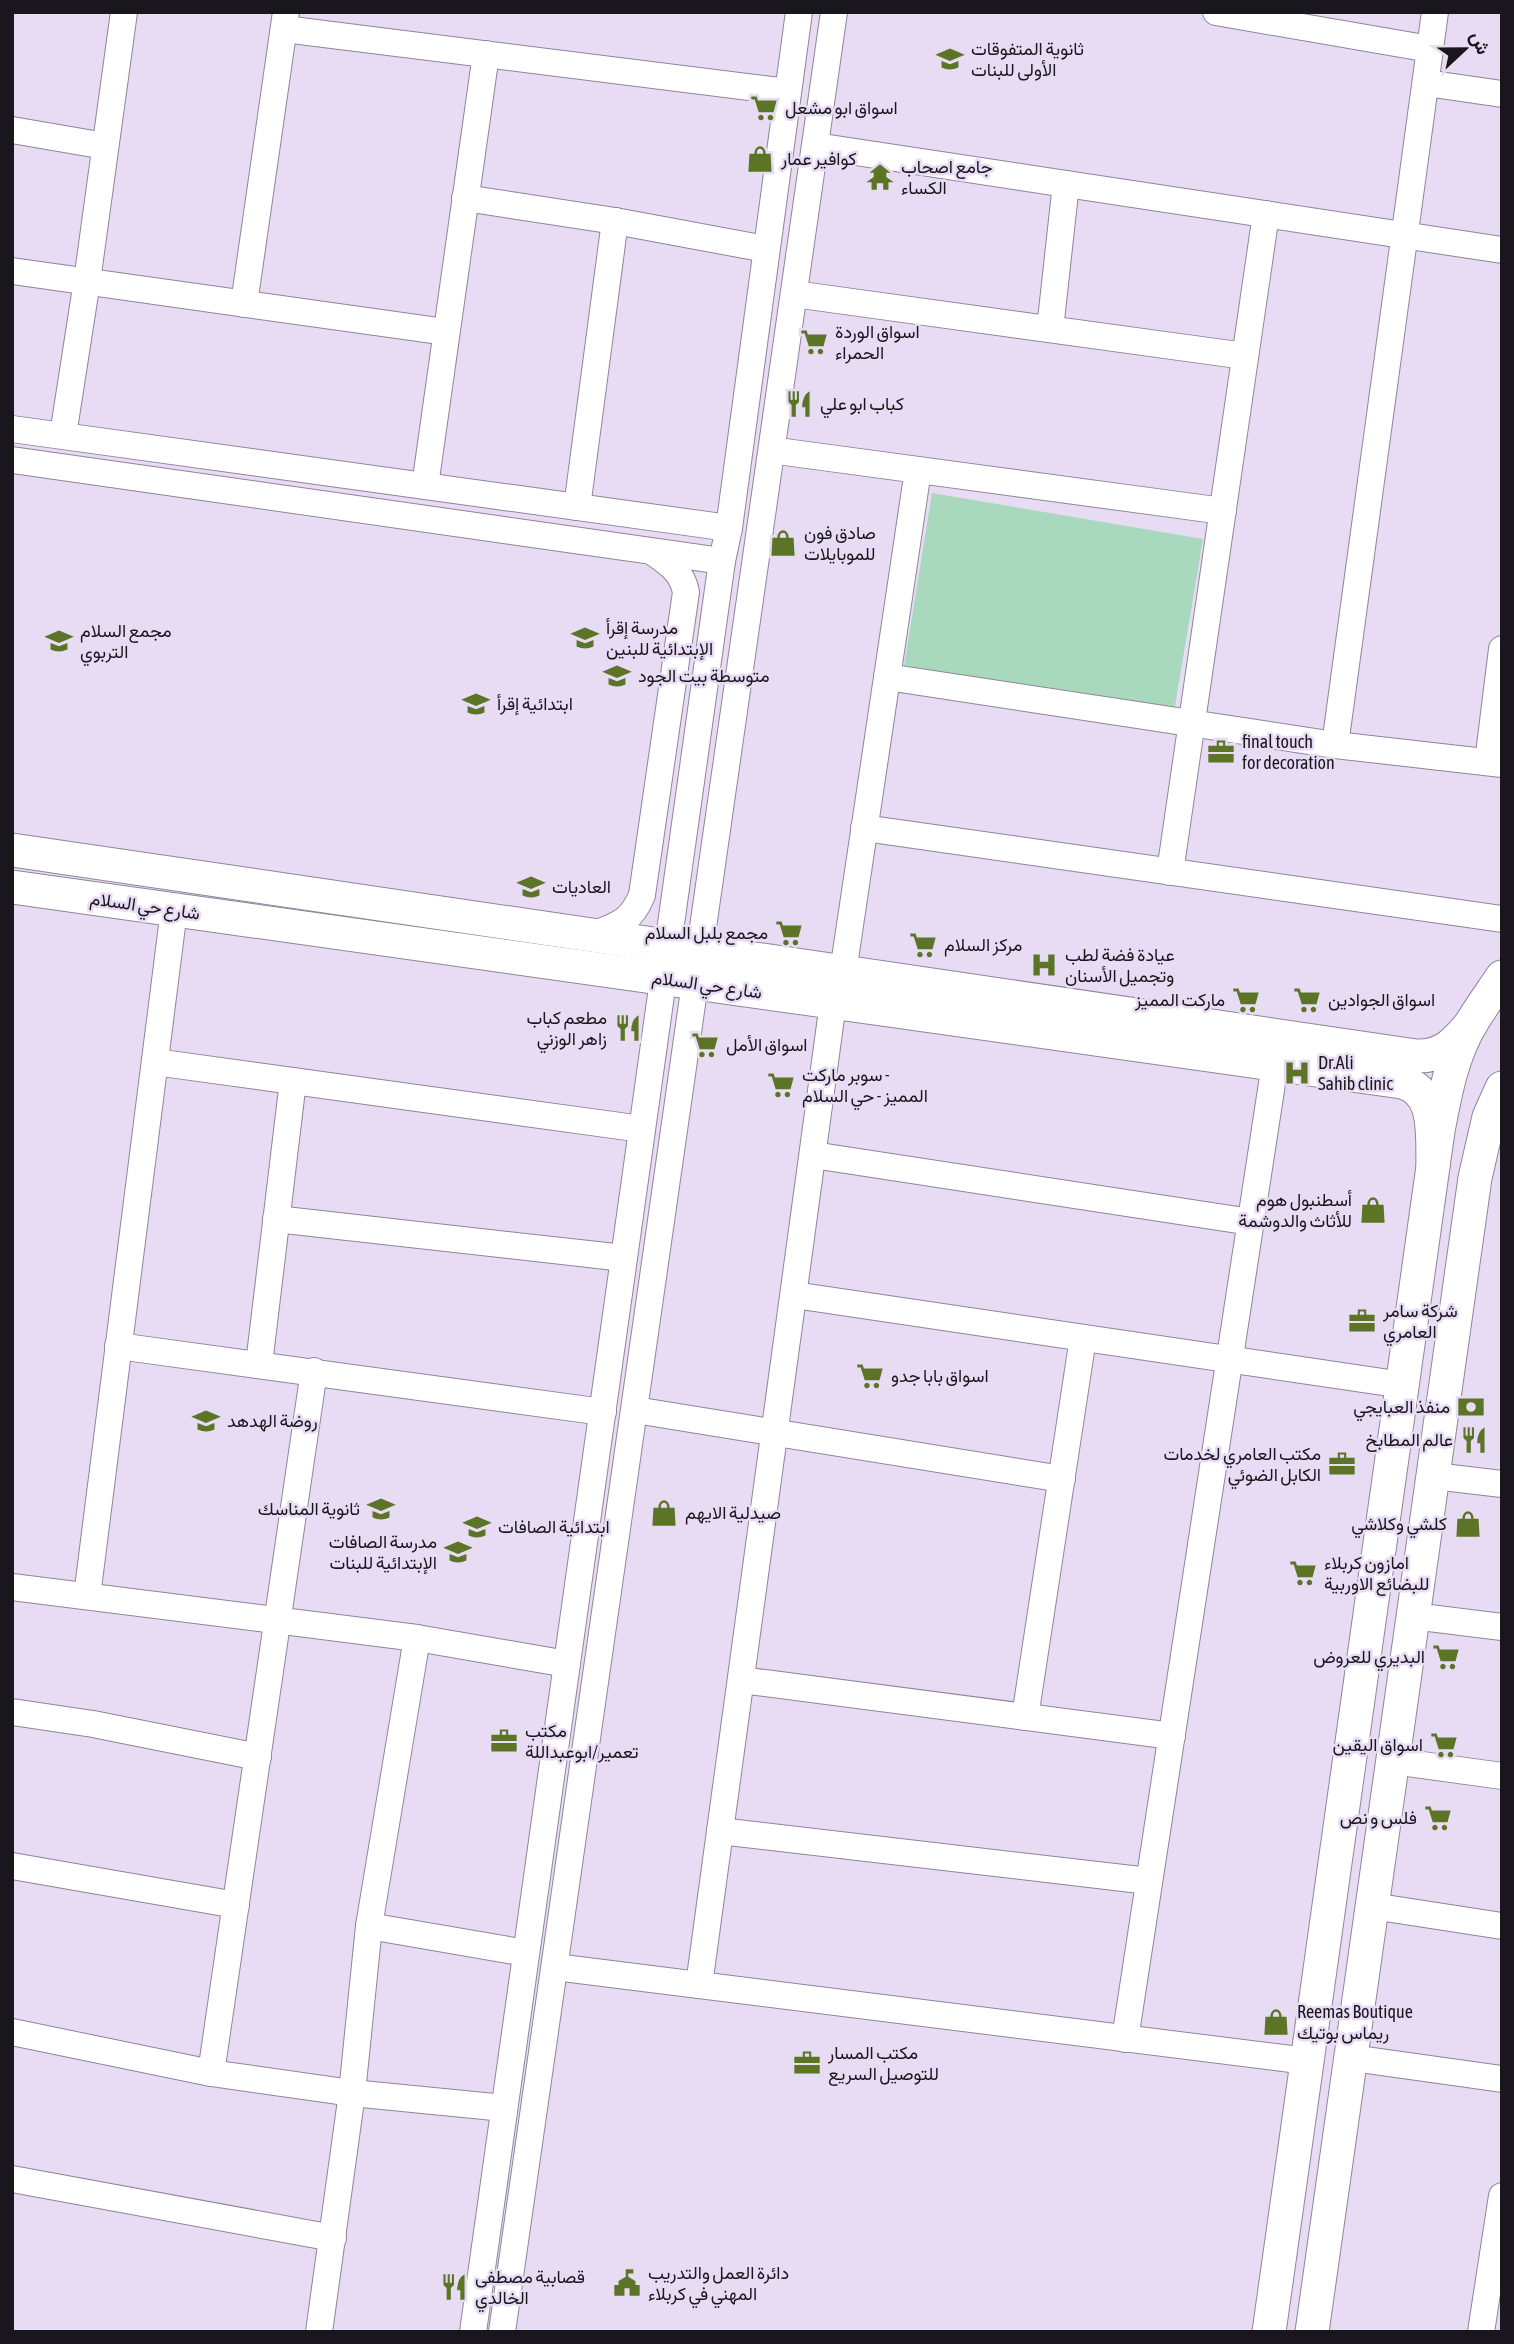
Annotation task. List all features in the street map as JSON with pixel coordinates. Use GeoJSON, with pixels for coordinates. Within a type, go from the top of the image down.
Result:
{"type":"FeatureCollection","features":[{"type":"Feature","properties":{"kind":"main road"},"geometry":{"type":"LineString","coordinates":[[16,851],[592,936],[664,977]]}},
{"type":"Feature","properties":{"kind":"main road","name":"شارع حي السلام"},"geometry":{"type":"LineString","coordinates":[[12,886],[664,977],[698,966],[838,987],[1275,1064],[1350,1061],[1416,1087],[1425,1096],[1430,1118],[1433,1166]]}},
{"type":"Feature","properties":{"kind":"main road"},"geometry":{"type":"LineString","coordinates":[[838,987],[1350,1061],[1437,1055],[1452,1045],[1471,1024],[1502,977]]}},
{"type":"Feature","properties":{"kind":"main road"},"geometry":{"type":"LineString","coordinates":[[1273,2329],[1307,2061],[1433,1166],[1446,1090],[1471,1024]]}},
{"type":"Feature","properties":{"kind":"main road"},"geometry":{"type":"LineString","coordinates":[[1312,2332],[1475,1178],[1489,1116],[1502,1088]]}},
{"type":"Feature","properties":{"kind":"main road"},"geometry":{"type":"LineString","coordinates":[[1390,1477],[1401,1489],[1409,1492],[1417,1492],[1433,1481]]}},
{"type":"Feature","properties":{"kind":"main road"},"geometry":{"type":"LineString","coordinates":[[1381,1536],[1388,1532],[1405,1532],[1412,1535],[1423,1548]]}},
{"type":"Feature","properties":{"kind":"street"},"geometry":{"type":"LineString","coordinates":[[63,435],[124,12]]}},
{"type":"Feature","properties":{"kind":"street"},"geometry":{"type":"LineString","coordinates":[[473,2332],[722,561],[729,528],[799,12]]}},
{"type":"Feature","properties":{"kind":"street"},"geometry":{"type":"LineString","coordinates":[[502,2332],[834,12]]}},
{"type":"Feature","properties":{"kind":"street"},"geometry":{"type":"LineString","coordinates":[[1216,12],[1293,18],[1430,49]]}},
{"type":"Feature","properties":{"kind":"street"},"geometry":{"type":"LineString","coordinates":[[1335,745],[1435,12]]}},
{"type":"Feature","properties":{"kind":"street"},"geometry":{"type":"LineString","coordinates":[[244,304],[285,20],[486,54],[788,92]]}},
{"type":"Feature","properties":{"kind":"street"},"geometry":{"type":"LineString","coordinates":[[425,486],[486,54]]}},
{"type":"Feature","properties":{"kind":"street"},"geometry":{"type":"LineString","coordinates":[[1426,83],[1502,94]]}},
{"type":"Feature","properties":{"kind":"street"},"geometry":{"type":"LineString","coordinates":[[12,130],[105,146]]}},
{"type":"Feature","properties":{"kind":"street"},"geometry":{"type":"LineString","coordinates":[[816,146],[1502,250]]}},
{"type":"Feature","properties":{"kind":"street"},"geometry":{"type":"LineString","coordinates":[[1050,329],[1066,184]]}},
{"type":"Feature","properties":{"kind":"street"},"geometry":{"type":"LineString","coordinates":[[465,198],[615,221],[766,249]]}},
{"type":"Feature","properties":{"kind":"street"},"geometry":{"type":"LineString","coordinates":[[1170,872],[1266,214]]}},
{"type":"Feature","properties":{"kind":"street"},"geometry":{"type":"LineString","coordinates":[[577,507],[615,221]]}},
{"type":"Feature","properties":{"kind":"street"},"geometry":{"type":"LineString","coordinates":[[12,271],[446,332]]}},
{"type":"Feature","properties":{"kind":"street"},"geometry":{"type":"LineString","coordinates":[[794,294],[1245,356]]}},
{"type":"Feature","properties":{"kind":"street"},"geometry":{"type":"LineString","coordinates":[[12,429],[729,528]]}},
{"type":"Feature","properties":{"kind":"street"},"geometry":{"type":"LineString","coordinates":[[785,452],[1223,511]]}},
{"type":"Feature","properties":{"kind":"street"},"geometry":{"type":"LineString","coordinates":[[12,460],[722,561]]}},
{"type":"Feature","properties":{"kind":"street"},"geometry":{"type":"LineString","coordinates":[[699,1985],[813,1155],[918,470]]}},
{"type":"Feature","properties":{"kind":"street"},"geometry":{"type":"LineString","coordinates":[[451,522],[462,517],[467,507],[460,491]]}},
{"type":"Feature","properties":{"kind":"street"},"geometry":{"type":"LineString","coordinates":[[495,496],[486,502],[482,512],[486,522],[495,528]]}},
{"type":"Feature","properties":{"kind":"street"},"geometry":{"type":"LineString","coordinates":[[592,936],[626,920],[636,911],[642,895],[686,592],[683,578],[671,564],[652,552]]}},
{"type":"Feature","properties":{"kind":"street"},"geometry":{"type":"LineString","coordinates":[[887,677],[1335,745],[1495,763],[1502,649]]}},
{"type":"Feature","properties":{"kind":"street"},"geometry":{"type":"LineString","coordinates":[[864,828],[1502,919]]}},
{"type":"Feature","properties":{"kind":"street"},"geometry":{"type":"LineString","coordinates":[[12,886],[16,851]]}},
{"type":"Feature","properties":{"kind":"street"},"geometry":{"type":"LineString","coordinates":[[87,1596],[174,910]]}},
{"type":"Feature","properties":{"kind":"street"},"geometry":{"type":"LineString","coordinates":[[673,913],[682,929],[695,929],[698,966]]}},
{"type":"Feature","properties":{"kind":"street"},"geometry":{"type":"LineString","coordinates":[[155,1062],[642,1129]]}},
{"type":"Feature","properties":{"kind":"street"},"geometry":{"type":"LineString","coordinates":[[1125,2039],[1275,1064]]}},
{"type":"Feature","properties":{"kind":"street"},"geometry":{"type":"LineString","coordinates":[[259,1364],[293,1081]]}},
{"type":"Feature","properties":{"kind":"street"},"geometry":{"type":"LineString","coordinates":[[813,1155],[1251,1222]]}},
{"type":"Feature","properties":{"kind":"street"},"geometry":{"type":"LineString","coordinates":[[276,1220],[624,1258]]}},
{"type":"Feature","properties":{"kind":"street"},"geometry":{"type":"LineString","coordinates":[[794,1295],[1403,1385]]}},
{"type":"Feature","properties":{"kind":"street"},"geometry":{"type":"LineString","coordinates":[[1026,1717],[1083,1338]]}},
{"type":"Feature","properties":{"kind":"street"},"geometry":{"type":"LineString","coordinates":[[118,1346],[603,1412]]}},
{"type":"Feature","properties":{"kind":"street"},"geometry":{"type":"LineString","coordinates":[[211,2073],[314,1371]]}},
{"type":"Feature","properties":{"kind":"street"},"geometry":{"type":"LineString","coordinates":[[635,1410],[1062,1479]]}},
{"type":"Feature","properties":{"kind":"street"},"geometry":{"type":"LineString","coordinates":[[1433,1481],[1502,1484]]}},
{"type":"Feature","properties":{"kind":"street"},"geometry":{"type":"LineString","coordinates":[[12,1587],[417,1638],[567,1664]]}},
{"type":"Feature","properties":{"kind":"street"},"geometry":{"type":"LineString","coordinates":[[1413,1616],[1502,1628]]}},
{"type":"Feature","properties":{"kind":"street"},"geometry":{"type":"LineString","coordinates":[[319,2332],[352,2092],[369,1926],[417,1638]]}},
{"type":"Feature","properties":{"kind":"street"},"geometry":{"type":"LineString","coordinates":[[741,1680],[1172,1736]]}},
{"type":"Feature","properties":{"kind":"street"},"geometry":{"type":"LineString","coordinates":[[12,1712],[93,1724],[258,1757]]}},
{"type":"Feature","properties":{"kind":"street"},"geometry":{"type":"LineString","coordinates":[[1393,1761],[1502,1776]]}},
{"type":"Feature","properties":{"kind":"street"},"geometry":{"type":"LineString","coordinates":[[550,1787],[555,1797],[565,1802],[579,1795]]}},
{"type":"Feature","properties":{"kind":"street"},"geometry":{"type":"LineString","coordinates":[[546,1815],[555,1808],[565,1809],[575,1822]]}},
{"type":"Feature","properties":{"kind":"street"},"geometry":{"type":"LineString","coordinates":[[720,1831],[1149,1881]]}},
{"type":"Feature","properties":{"kind":"street"},"geometry":{"type":"LineString","coordinates":[[12,1866],[236,1905]]}},
{"type":"Feature","properties":{"kind":"street"},"geometry":{"type":"LineString","coordinates":[[1372,1906],[1502,1926]]}},
{"type":"Feature","properties":{"kind":"street"},"geometry":{"type":"LineString","coordinates":[[369,1926],[526,1953]]}},
{"type":"Feature","properties":{"kind":"street"},"geometry":{"type":"LineString","coordinates":[[555,1967],[1307,2061]]}},
{"type":"Feature","properties":{"kind":"street"},"geometry":{"type":"LineString","coordinates":[[12,2032],[211,2073],[494,2108]]}},
{"type":"Feature","properties":{"kind":"street"},"geometry":{"type":"LineString","coordinates":[[1352,2058],[1502,2079]]}},
{"type":"Feature","properties":{"kind":"street"},"geometry":{"type":"LineString","coordinates":[[12,2179],[332,2238]]}},
{"type":"Feature","properties":{"kind":"street"},"geometry":{"type":"LineString","coordinates":[[1481,2332],[1502,2196]]}},
{"type":"Feature","properties":{"kind":"green space"},"geometry":{"type":"Polygon","coordinates":[[[932,493],[1203,539],[1174,712],[904,666],[932,493]]]}},
{"type":"Feature","properties":{"kind":"place","name":"ثانوية المتفوقات الأولى للبنات"},"geometry":{"type":"Point","coordinates":[950,59]}},
{"type":"Feature","properties":{"kind":"place","name":"اسواق ابو مشعل"},"geometry":{"type":"Point","coordinates":[764,108]}},
{"type":"Feature","properties":{"kind":"place","name":"كوافير عمار"},"geometry":{"type":"Point","coordinates":[760,159]}},
{"type":"Feature","properties":{"kind":"place","name":"جامع اصحاب الكساء"},"geometry":{"type":"Point","coordinates":[880,177]}},
{"type":"Feature","properties":{"kind":"place","name":"اسواق الوردة الحمراء"},"geometry":{"type":"Point","coordinates":[814,342]}},
{"type":"Feature","properties":{"kind":"place","name":"كباب ابو علي"},"geometry":{"type":"Point","coordinates":[799,404]}},
{"type":"Feature","properties":{"kind":"place","name":"صادق فون للموبايلات"},"geometry":{"type":"Point","coordinates":[783,543]}},
{"type":"Feature","properties":{"kind":"place","name":"مدرسة إقرأ الإبتدائية للبنين"},"geometry":{"type":"Point","coordinates":[585,638]}},
{"type":"Feature","properties":{"kind":"place","name":"مجمع السلام التربوي"},"geometry":{"type":"Point","coordinates":[59,641]}},
{"type":"Feature","properties":{"kind":"place","name":"متوسطة بيت الجود"},"geometry":{"type":"Point","coordinates":[617,676]}},
{"type":"Feature","properties":{"kind":"place","name":"ابتدائية إقرأ"},"geometry":{"type":"Point","coordinates":[476,704]}},
{"type":"Feature","properties":{"kind":"place","name":"final touch for decoration"},"geometry":{"type":"Point","coordinates":[1221,752]}},
{"type":"Feature","properties":{"kind":"place","name":"العاديات"},"geometry":{"type":"Point","coordinates":[531,887]}},
{"type":"Feature","properties":{"kind":"place","name":"مجمع بلبل السلام"},"geometry":{"type":"Point","coordinates":[789,933]}},
{"type":"Feature","properties":{"kind":"place","name":"مركز السلام"},"geometry":{"type":"Point","coordinates":[923,945]}},
{"type":"Feature","properties":{"kind":"place","name":"عيادة فضة لطب وتجميل الأسنان"},"geometry":{"type":"Point","coordinates":[1044,965]}},
{"type":"Feature","properties":{"kind":"place","name":"ماركت المميز"},"geometry":{"type":"Point","coordinates":[1246,1000]}},
{"type":"Feature","properties":{"kind":"place","name":"اسواق الجوادين"},"geometry":{"type":"Point","coordinates":[1307,1000]}},
{"type":"Feature","properties":{"kind":"place","name":"مطعم كباب زاهر الوزني"},"geometry":{"type":"Point","coordinates":[628,1028]}},
{"type":"Feature","properties":{"kind":"place","name":"اسواق الأمل"},"geometry":{"type":"Point","coordinates":[705,1045]}},
{"type":"Feature","properties":{"kind":"place","name":"Dr.Ali Sahib clinic"},"geometry":{"type":"Point","coordinates":[1297,1073]}},
{"type":"Feature","properties":{"kind":"place","name":"سوبر ماركت - المميز - حي السلام"},"geometry":{"type":"Point","coordinates":[781,1085]}},
{"type":"Feature","properties":{"kind":"place","name":"أسطنبول هوم للأثاث والدوشمة"},"geometry":{"type":"Point","coordinates":[1373,1210]}},
{"type":"Feature","properties":{"kind":"place","name":"شركة سامر العامري"},"geometry":{"type":"Point","coordinates":[1362,1321]}},
{"type":"Feature","properties":{"kind":"place","name":"اسواق بابا جدو"},"geometry":{"type":"Point","coordinates":[870,1376]}},
{"type":"Feature","properties":{"kind":"place","name":"منفذ العبايجي"},"geometry":{"type":"Point","coordinates":[1471,1407]}},
{"type":"Feature","properties":{"kind":"place","name":"روضة الهدهد"},"geometry":{"type":"Point","coordinates":[206,1421]}},
{"type":"Feature","properties":{"kind":"place","name":"عالم المطابخ"},"geometry":{"type":"Point","coordinates":[1474,1440]}},
{"type":"Feature","properties":{"kind":"place","name":"مكتب العامري لخدمات الكابل الضوئي"},"geometry":{"type":"Point","coordinates":[1342,1464]}},
{"type":"Feature","properties":{"kind":"place","name":"ثانوية المناسك"},"geometry":{"type":"Point","coordinates":[381,1509]}},
{"type":"Feature","properties":{"kind":"place","name":"صيدلية الايهم"},"geometry":{"type":"Point","coordinates":[664,1513]}},
{"type":"Feature","properties":{"kind":"place","name":"كلشي وكلاشي"},"geometry":{"type":"Point","coordinates":[1468,1524]}},
{"type":"Feature","properties":{"kind":"place","name":"ابتدائية الصافات"},"geometry":{"type":"Point","coordinates":[477,1527]}},
{"type":"Feature","properties":{"kind":"place","name":"مدرسة الصافات الإبتدائية للبنات"},"geometry":{"type":"Point","coordinates":[458,1552]}},
{"type":"Feature","properties":{"kind":"place","name":"امازون كربلاء للبضائع الاوربية"},"geometry":{"type":"Point","coordinates":[1303,1573]}},
{"type":"Feature","properties":{"kind":"place","name":"البديري للعروض"},"geometry":{"type":"Point","coordinates":[1446,1657]}},
{"type":"Feature","properties":{"kind":"place","name":"مكتب تعمير/ابوعبداللة"},"geometry":{"type":"Point","coordinates":[504,1741]}},
{"type":"Feature","properties":{"kind":"place","name":"اسواق اليقين"},"geometry":{"type":"Point","coordinates":[1444,1745]}},
{"type":"Feature","properties":{"kind":"place","name":"فلس و نص"},"geometry":{"type":"Point","coordinates":[1438,1818]}},
{"type":"Feature","properties":{"kind":"place","name":"Reemas Boutique ريماس بوتيك"},"geometry":{"type":"Point","coordinates":[1276,2022]}},
{"type":"Feature","properties":{"kind":"place","name":"مكتب المسار للتوصيل السريع"},"geometry":{"type":"Point","coordinates":[807,2063]}},
{"type":"Feature","properties":{"kind":"place","name":"دائرة العمل والتدريب المهني في كربلاء"},"geometry":{"type":"Point","coordinates":[627,2283]}},
{"type":"Feature","properties":{"kind":"place","name":"قصابية مصطفى الخالدي"},"geometry":{"type":"Point","coordinates":[454,2287]}}]}
